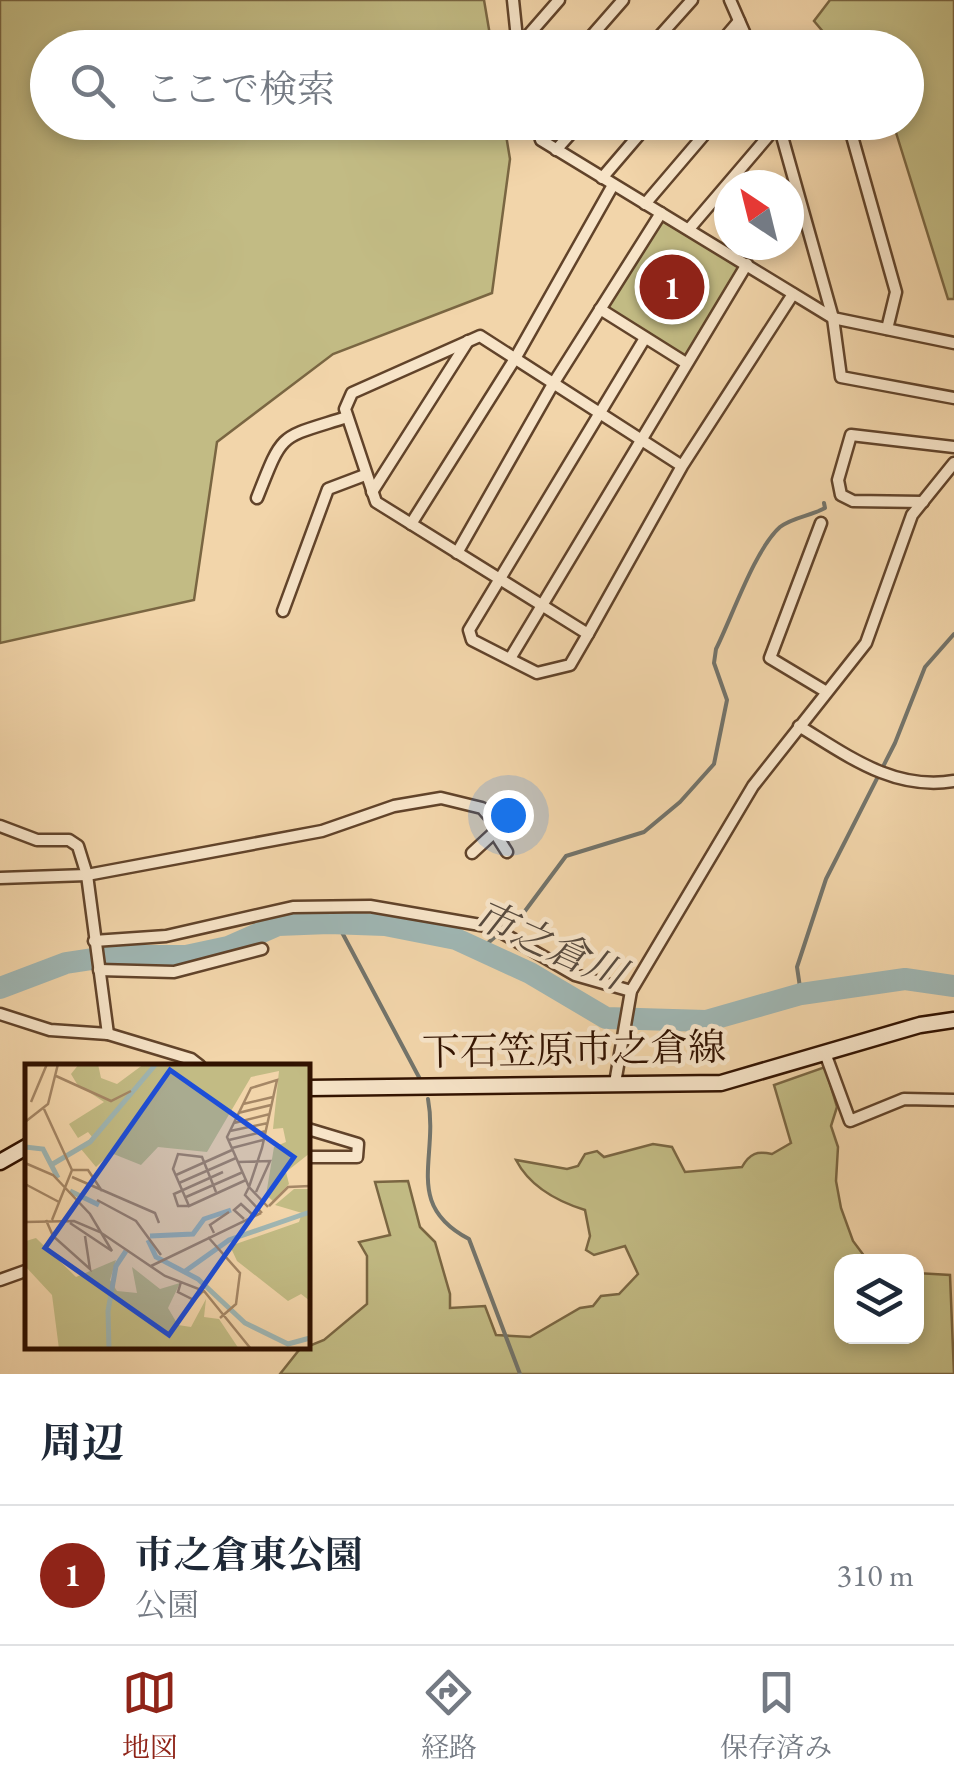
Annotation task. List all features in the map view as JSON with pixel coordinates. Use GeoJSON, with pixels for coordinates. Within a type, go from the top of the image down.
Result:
{"type":"FeatureCollection","features":[{"type":"Feature","properties":{"kind":"main road","name":"下石笠原市之倉線"},"geometry":{"type":"LineString","coordinates":[[310,1088],[721,1083],[920,1025],[954,1020]]}},
{"type":"Feature","properties":{"kind":"main road"},"geometry":{"type":"LineString","coordinates":[[0,1162],[25,1149]]}},
{"type":"Feature","properties":{"kind":"street"},"geometry":{"type":"LineString","coordinates":[[513,0],[516,30]]}},
{"type":"Feature","properties":{"kind":"street"},"geometry":{"type":"LineString","coordinates":[[533,30],[559,0]]}},
{"type":"Feature","properties":{"kind":"street"},"geometry":{"type":"LineString","coordinates":[[597,30],[623,0]]}},
{"type":"Feature","properties":{"kind":"street"},"geometry":{"type":"LineString","coordinates":[[665,30],[692,0]]}},
{"type":"Feature","properties":{"kind":"street"},"geometry":{"type":"LineString","coordinates":[[730,0],[743,30]]}},
{"type":"Feature","properties":{"kind":"street"},"geometry":{"type":"LineString","coordinates":[[731,30],[739,21]]}},
{"type":"Feature","properties":{"kind":"street"},"geometry":{"type":"LineString","coordinates":[[541,140],[613,186],[714,240]]}},
{"type":"Feature","properties":{"kind":"street"},"geometry":{"type":"LineString","coordinates":[[556,150],[565,140]]}},
{"type":"Feature","properties":{"kind":"street"},"geometry":{"type":"LineString","coordinates":[[602,178],[635,140]]}},
{"type":"Feature","properties":{"kind":"street"},"geometry":{"type":"LineString","coordinates":[[646,204],[700,140]]}},
{"type":"Feature","properties":{"kind":"street"},"geometry":{"type":"LineString","coordinates":[[689,229],[764,140]]}},
{"type":"Feature","properties":{"kind":"street"},"geometry":{"type":"LineString","coordinates":[[782,140],[789,170]]}},
{"type":"Feature","properties":{"kind":"street"},"geometry":{"type":"LineString","coordinates":[[853,140],[896,292],[888,330]]}},
{"type":"Feature","properties":{"kind":"street"},"geometry":{"type":"LineString","coordinates":[[412,524],[516,357],[613,186]]}},
{"type":"Feature","properties":{"kind":"street"},"geometry":{"type":"LineString","coordinates":[[458,553],[554,384],[661,213]]}},
{"type":"Feature","properties":{"kind":"street"},"geometry":{"type":"LineString","coordinates":[[804,222],[833,318],[841,377],[954,398]]}},
{"type":"Feature","properties":{"kind":"street"},"geometry":{"type":"LineString","coordinates":[[744,260],[833,318],[954,343]]}},
{"type":"Feature","properties":{"kind":"street"},"geometry":{"type":"LineString","coordinates":[[510,657],[747,264]]}},
{"type":"Feature","properties":{"kind":"street"},"geometry":{"type":"LineString","coordinates":[[646,338],[469,630],[472,640],[510,657],[530,672],[544,673],[570,664],[682,466],[793,294]]}},
{"type":"Feature","properties":{"kind":"street"},"geometry":{"type":"LineString","coordinates":[[600,309],[686,364]]}},
{"type":"Feature","properties":{"kind":"street"},"geometry":{"type":"LineString","coordinates":[[588,634],[376,502],[347,418],[345,408],[352,393],[468,340],[487,338],[682,466]]}},
{"type":"Feature","properties":{"kind":"street"},"geometry":{"type":"LineString","coordinates":[[372,492],[468,340]]}},
{"type":"Feature","properties":{"kind":"street"},"geometry":{"type":"LineString","coordinates":[[257,498],[279,443],[291,434],[347,418]]}},
{"type":"Feature","properties":{"kind":"street"},"geometry":{"type":"LineString","coordinates":[[923,502],[853,501],[841,495],[838,480],[851,435],[954,448]]}},
{"type":"Feature","properties":{"kind":"street"},"geometry":{"type":"LineString","coordinates":[[615,1083],[631,992],[713,849],[799,726],[866,642],[901,540],[923,502],[954,463]]}},
{"type":"Feature","properties":{"kind":"street"},"geometry":{"type":"LineString","coordinates":[[283,611],[328,489],[365,475]]}},
{"type":"Feature","properties":{"kind":"street"},"geometry":{"type":"LineString","coordinates":[[821,523],[770,658],[826,691]]}},
{"type":"Feature","properties":{"kind":"street"},"geometry":{"type":"LineString","coordinates":[[799,726],[865,767],[887,776],[919,784],[954,781]]}},
{"type":"Feature","properties":{"kind":"street"},"geometry":{"type":"LineString","coordinates":[[0,878],[86,875],[331,829],[394,806],[441,798],[482,808],[500,828],[472,853]]}},
{"type":"Feature","properties":{"kind":"street"},"geometry":{"type":"LineString","coordinates":[[0,826],[37,840],[69,840],[78,846],[86,875],[108,1034]]}},
{"type":"Feature","properties":{"kind":"street"},"geometry":{"type":"LineString","coordinates":[[496,833],[507,852]]}},
{"type":"Feature","properties":{"kind":"street"},"geometry":{"type":"LineString","coordinates":[[94,941],[166,936],[294,907],[370,906],[492,927],[575,976],[631,992]]}},
{"type":"Feature","properties":{"kind":"street"},"geometry":{"type":"LineString","coordinates":[[99,970],[174,972],[262,949]]}},
{"type":"Feature","properties":{"kind":"street"},"geometry":{"type":"LineString","coordinates":[[0,1014],[50,1030],[108,1034],[191,1058],[198,1064]]}},
{"type":"Feature","properties":{"kind":"street"},"geometry":{"type":"LineString","coordinates":[[825,1054],[850,1121],[904,1099],[954,1100]]}},
{"type":"Feature","properties":{"kind":"street"},"geometry":{"type":"LineString","coordinates":[[310,1130],[358,1144],[357,1156],[310,1158]]}},
{"type":"Feature","properties":{"kind":"street"},"geometry":{"type":"LineString","coordinates":[[0,1280],[25,1271]]}},
{"type":"Feature","properties":{"kind":"shaded area"},"geometry":{"type":"Polygon","coordinates":[[[0,0],[484,0],[489,30],[30,30],[30,140],[507,140],[510,159],[492,293],[333,354],[217,442],[194,600],[0,643],[0,0]]]}},
{"type":"Feature","properties":{"kind":"shaded area"},"geometry":{"type":"Polygon","coordinates":[[[830,0],[954,0],[954,299],[948,299],[898,140],[924,140],[924,30],[822,30],[814,21],[830,0]]]}},
{"type":"Feature","properties":{"kind":"shaded area"},"geometry":{"type":"Polygon","coordinates":[[[659,219],[714,252],[714,260],[728,260],[740,267],[688,359],[602,306],[659,219]]]}},
{"type":"Feature","properties":{"kind":"shaded area"},"geometry":{"type":"Polygon","coordinates":[[[825,1067],[837,1107],[831,1126],[838,1147],[836,1181],[841,1208],[853,1241],[863,1254],[834,1254],[834,1344],[924,1344],[924,1273],[950,1275],[954,1374],[280,1374],[299,1350],[310,1349],[324,1340],[367,1304],[367,1256],[359,1242],[390,1235],[375,1182],[408,1181],[420,1227],[435,1242],[450,1294],[450,1308],[485,1306],[496,1335],[530,1337],[580,1308],[593,1306],[601,1296],[619,1294],[638,1274],[625,1246],[594,1255],[586,1250],[590,1236],[585,1210],[545,1192],[516,1160],[567,1169],[578,1166],[585,1154],[597,1151],[604,1157],[653,1144],[672,1147],[685,1172],[742,1167],[754,1154],[772,1154],[791,1143],[774,1085],[825,1067]]]}},
{"type":"Feature","properties":{"kind":"waterway"},"geometry":{"type":"LineString","coordinates":[[481,949],[525,911],[566,856],[644,832],[680,802],[714,764],[727,700],[714,663],[716,649],[771,537],[785,524],[825,508],[824,503]]}},
{"type":"Feature","properties":{"kind":"waterway"},"geometry":{"type":"LineString","coordinates":[[801,994],[797,967],[826,879],[895,743],[925,667],[954,634]]}},
{"type":"Feature","properties":{"kind":"waterway","name":"市之倉川"},"geometry":{"type":"LineString","coordinates":[[0,988],[66,963],[112,956],[186,956],[228,947],[278,925],[329,923],[385,925],[456,939],[530,973],[606,1018],[706,1021],[801,994],[905,979],[954,986]]}},
{"type":"Feature","properties":{"kind":"waterway"},"geometry":{"type":"LineString","coordinates":[[337,923],[421,1081]]}},
{"type":"Feature","properties":{"kind":"waterway"},"geometry":{"type":"LineString","coordinates":[[428,1099],[430,1195],[436,1211],[469,1239],[520,1374]]}},
{"type":"Feature","properties":{"kind":"place","name":"市之倉東公園"},"geometry":{"type":"Point","coordinates":[672,287]}}]}
